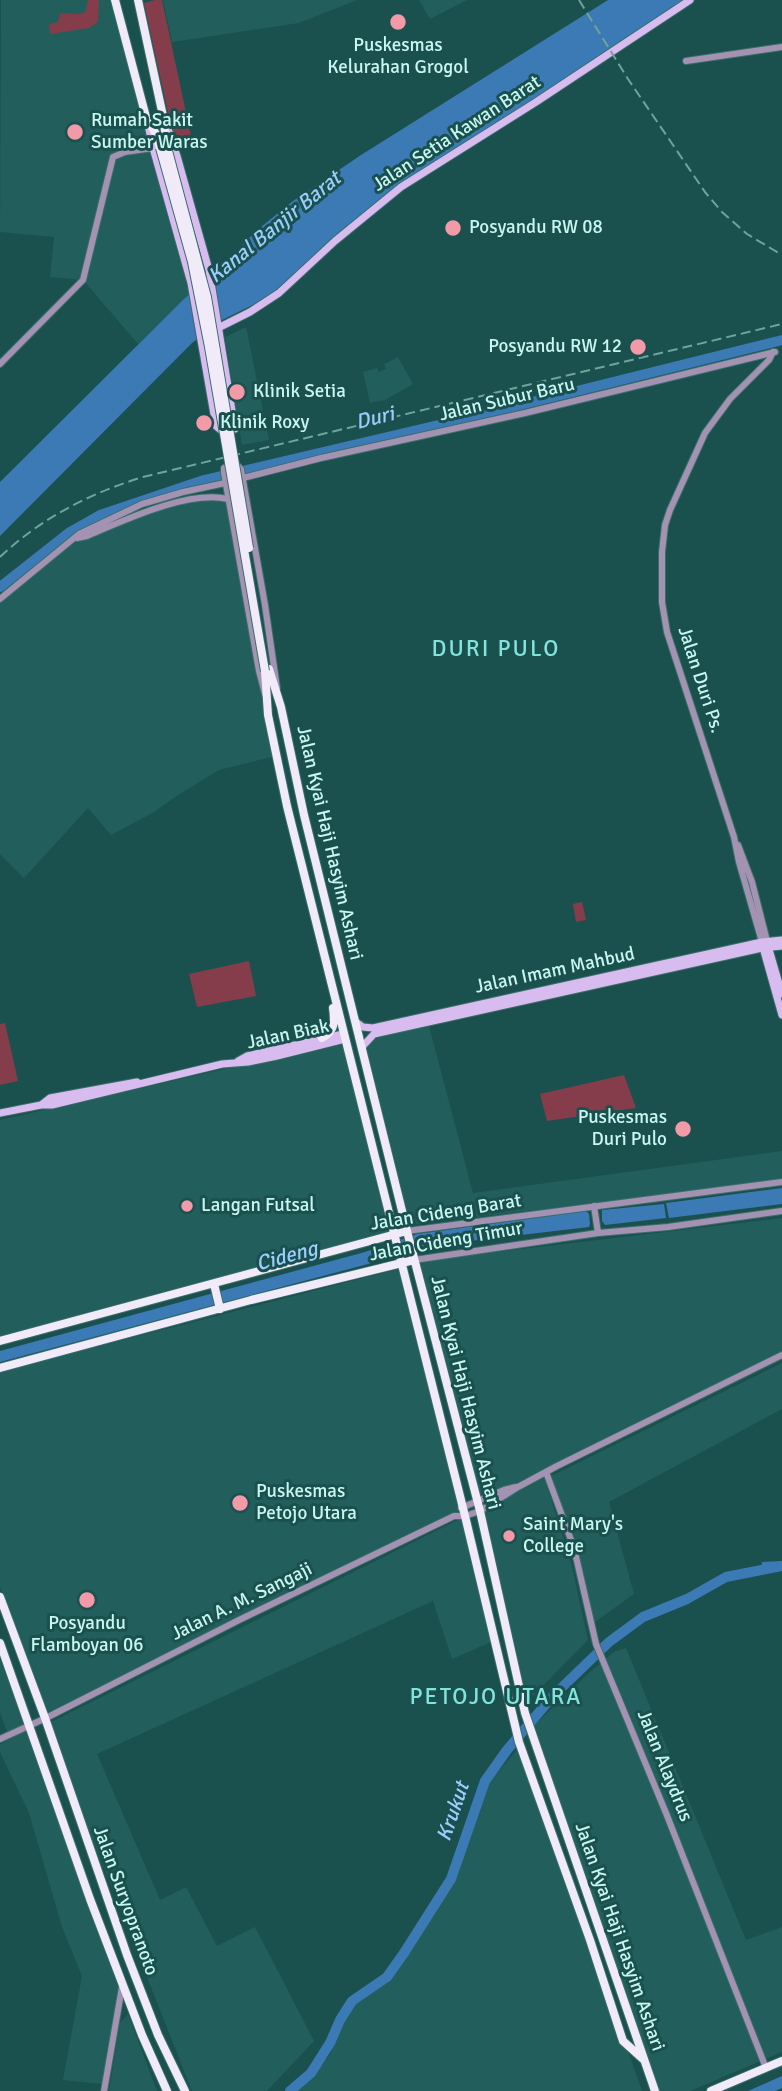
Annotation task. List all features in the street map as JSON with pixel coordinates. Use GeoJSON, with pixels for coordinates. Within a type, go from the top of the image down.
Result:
{"type":"FeatureCollection","features":[{"type":"Feature","properties":{"kind":"main road","name":"Jalan Kyai Haji Hasyim Ashari"},"geometry":{"type":"LineString","coordinates":[[115,0],[146,117],[156,134],[207,298],[267,670],[268,715],[287,806],[463,1506],[516,1732],[623,2041],[645,2061]]}},
{"type":"Feature","properties":{"kind":"main road","name":"Jalan Kyai Haji Hasyim Ashari"},"geometry":{"type":"LineString","coordinates":[[138,0],[163,116],[160,148]]}},
{"type":"Feature","properties":{"kind":"main road","name":"Jalan Setia Kawan Barat"},"geometry":{"type":"LineString","coordinates":[[218,326],[252,310],[279,293],[335,241],[401,187],[691,0]]}},
{"type":"Feature","properties":{"kind":"main road"},"geometry":{"type":"LineString","coordinates":[[160,148],[192,287],[218,429],[235,429],[209,270],[163,116]]}},
{"type":"Feature","properties":{"kind":"main road"},"geometry":{"type":"LineString","coordinates":[[212,397],[221,400],[229,394]]}},
{"type":"Feature","properties":{"kind":"main road"},"geometry":{"type":"LineString","coordinates":[[213,408],[221,401],[231,405]]}},
{"type":"Feature","properties":{"kind":"main road","name":"Jalan Kyai Haji Hasyim Ashari"},"geometry":{"type":"LineString","coordinates":[[267,670],[278,694],[304,815],[407,1233],[480,1511],[529,1725],[655,2091]]}},
{"type":"Feature","properties":{"kind":"main road"},"geometry":{"type":"LineString","coordinates":[[765,945],[782,940]]}},
{"type":"Feature","properties":{"kind":"main road"},"geometry":{"type":"LineString","coordinates":[[765,945],[782,946]]}},
{"type":"Feature","properties":{"kind":"main road"},"geometry":{"type":"LineString","coordinates":[[765,945],[782,1014]]}},
{"type":"Feature","properties":{"kind":"main road","name":"Jalan Imam Mahbud"},"geometry":{"type":"LineString","coordinates":[[356,1022],[363,1027],[373,1028],[765,945]]}},
{"type":"Feature","properties":{"kind":"main road","name":"Jalan Imam Mahbud"},"geometry":{"type":"LineString","coordinates":[[362,1047],[374,1034],[765,945]]}},
{"type":"Feature","properties":{"kind":"main road"},"geometry":{"type":"LineString","coordinates":[[322,1038],[334,1028],[331,984]]}},
{"type":"Feature","properties":{"kind":"main road"},"geometry":{"type":"LineString","coordinates":[[776,984],[782,994]]}},
{"type":"Feature","properties":{"kind":"main road","name":"Jalan Biak"},"geometry":{"type":"LineString","coordinates":[[0,1113],[52,1105],[322,1038],[344,1036]]}},
{"type":"Feature","properties":{"kind":"main road","name":"Jalan Biak"},"geometry":{"type":"LineString","coordinates":[[237,1061],[248,1062],[277,1056],[344,1036]]}},
{"type":"Feature","properties":{"kind":"main road","name":"Jalan Cideng Barat"},"geometry":{"type":"LineString","coordinates":[[0,1340],[407,1233]]}},
{"type":"Feature","properties":{"kind":"main road","name":"Jalan Cideng Timur"},"geometry":{"type":"LineString","coordinates":[[0,1368],[220,1306],[414,1258]]}},
{"type":"Feature","properties":{"kind":"main road"},"geometry":{"type":"LineString","coordinates":[[215,1285],[220,1306]]}},
{"type":"Feature","properties":{"kind":"main road","name":"Jalan Suryopranoto"},"geometry":{"type":"LineString","coordinates":[[0,1597],[46,1718],[87,1842],[145,2002],[185,2091]]}},
{"type":"Feature","properties":{"kind":"main road","name":"Jalan Suryopranoto"},"geometry":{"type":"LineString","coordinates":[[0,1643],[134,2016],[167,2091]]}},
{"type":"Feature","properties":{"kind":"main road"},"geometry":{"type":"LineString","coordinates":[[711,2091],[776,2064]]}},
{"type":"Feature","properties":{"kind":"street"},"geometry":{"type":"LineString","coordinates":[[686,61],[782,47]]}},
{"type":"Feature","properties":{"kind":"street"},"geometry":{"type":"LineString","coordinates":[[0,364],[83,280],[113,158],[125,152],[160,148]]}},
{"type":"Feature","properties":{"kind":"street","name":"Jalan Subur Baru"},"geometry":{"type":"LineString","coordinates":[[242,475],[525,413],[775,352]]}},
{"type":"Feature","properties":{"kind":"street","name":"Jalan Duri Ps."},"geometry":{"type":"LineString","coordinates":[[765,945],[749,883],[667,632],[662,602],[662,552],[670,510],[702,438],[730,399],[775,352]]}},
{"type":"Feature","properties":{"kind":"street"},"geometry":{"type":"LineString","coordinates":[[0,599],[79,534],[142,503],[225,479],[226,467],[232,464],[239,466],[242,475]]}},
{"type":"Feature","properties":{"kind":"street","name":"Jalan Kyai Haji Hasyim Ashari"},"geometry":{"type":"LineString","coordinates":[[242,475],[278,694]]}},
{"type":"Feature","properties":{"kind":"street","name":"Jalan Kyai Haji Hasyim Ashari"},"geometry":{"type":"LineString","coordinates":[[225,479],[266,697]]}},
{"type":"Feature","properties":{"kind":"street"},"geometry":{"type":"LineString","coordinates":[[77,538],[161,507],[212,498],[229,502],[232,509],[238,511],[245,507],[247,502]]}},
{"type":"Feature","properties":{"kind":"street"},"geometry":{"type":"LineString","coordinates":[[235,540],[236,527],[242,524],[248,525],[252,533]]}},
{"type":"Feature","properties":{"kind":"street","name":"Jalan Cideng Barat"},"geometry":{"type":"LineString","coordinates":[[407,1233],[782,1182]]}},
{"type":"Feature","properties":{"kind":"street"},"geometry":{"type":"LineString","coordinates":[[595,1208],[598,1230]]}},
{"type":"Feature","properties":{"kind":"street","name":"Jalan Cideng Timur"},"geometry":{"type":"LineString","coordinates":[[414,1258],[598,1230],[668,1227],[782,1211]]}},
{"type":"Feature","properties":{"kind":"street","name":"Jalan A. M. Sangaji"},"geometry":{"type":"LineString","coordinates":[[454,1516],[480,1511],[546,1472],[782,1355]]}},
{"type":"Feature","properties":{"kind":"street","name":"Jalan Alaydrus"},"geometry":{"type":"LineString","coordinates":[[546,1472],[574,1548],[596,1644],[666,1813],[776,2064]]}},
{"type":"Feature","properties":{"kind":"street","name":"Jalan A. M. Sangaji"},"geometry":{"type":"LineString","coordinates":[[0,1739],[454,1516],[463,1506],[518,1487]]}},
{"type":"Feature","properties":{"kind":"street"},"geometry":{"type":"LineString","coordinates":[[104,2091],[123,1985]]}},
{"type":"Feature","properties":{"kind":"street"},"geometry":{"type":"LineString","coordinates":[[118,2016],[134,2016]]}},
{"type":"Feature","properties":{"kind":"shaded area"},"geometry":{"type":"Polygon","coordinates":[[[1,0],[113,0],[186,272],[189,295],[138,344],[83,280],[50,277],[54,237],[0,232],[1,0]]]}},
{"type":"Feature","properties":{"kind":"shaded area"},"geometry":{"type":"Polygon","coordinates":[[[88,0],[99,0],[98,22],[89,28],[50,34],[49,24],[58,22],[60,13],[80,14],[86,11],[88,0]]]}},
{"type":"Feature","properties":{"kind":"shaded area"},"geometry":{"type":"Polygon","coordinates":[[[162,0],[191,136],[189,141],[174,139],[144,3],[162,0]]]}},
{"type":"Feature","properties":{"kind":"shaded area"},"geometry":{"type":"Polygon","coordinates":[[[163,0],[357,0],[299,23],[172,42],[163,0]]]}},
{"type":"Feature","properties":{"kind":"shaded area"},"geometry":{"type":"Polygon","coordinates":[[[419,0],[467,0],[430,19],[419,0]]]}},
{"type":"Feature","properties":{"kind":"shaded area"},"geometry":{"type":"Polygon","coordinates":[[[246,327],[269,440],[242,445],[225,337],[246,327]]]}},
{"type":"Feature","properties":{"kind":"shaded area"},"geometry":{"type":"Polygon","coordinates":[[[398,357],[413,384],[385,400],[370,403],[363,372],[377,368],[379,372],[386,369],[384,364],[398,357]]]}},
{"type":"Feature","properties":{"kind":"shaded area"},"geometry":{"type":"Polygon","coordinates":[[[228,499],[275,756],[219,770],[154,812],[111,835],[88,808],[24,878],[0,854],[0,602],[43,563],[77,538],[183,502],[228,499]]]}},
{"type":"Feature","properties":{"kind":"shaded area"},"geometry":{"type":"Polygon","coordinates":[[[582,902],[586,920],[576,922],[573,904],[582,902]]]}},
{"type":"Feature","properties":{"kind":"shaded area"},"geometry":{"type":"Polygon","coordinates":[[[249,961],[256,996],[197,1007],[189,974],[249,961]]]}},
{"type":"Feature","properties":{"kind":"shaded area"},"geometry":{"type":"Polygon","coordinates":[[[5,1023],[18,1081],[0,1085],[0,1024],[5,1023]]]}},
{"type":"Feature","properties":{"kind":"shaded area"},"geometry":{"type":"Polygon","coordinates":[[[429,1026],[473,1193],[782,1151],[782,1181],[408,1225],[362,1039],[429,1026]]]}},
{"type":"Feature","properties":{"kind":"shaded area"},"geometry":{"type":"Polygon","coordinates":[[[343,1042],[388,1231],[0,1336],[0,1120],[343,1042]]]}},
{"type":"Feature","properties":{"kind":"shaded area"},"geometry":{"type":"Polygon","coordinates":[[[624,1075],[636,1108],[547,1121],[540,1094],[624,1075]]]}},
{"type":"Feature","properties":{"kind":"shaded area"},"geometry":{"type":"Polygon","coordinates":[[[782,1218],[782,1354],[477,1506],[415,1264],[430,1260],[782,1218]]]}},
{"type":"Feature","properties":{"kind":"shaded area"},"geometry":{"type":"Polygon","coordinates":[[[398,1269],[459,1511],[46,1716],[0,1587],[0,1372],[398,1269]]]}},
{"type":"Feature","properties":{"kind":"shaded area"},"geometry":{"type":"Polygon","coordinates":[[[782,1363],[782,1409],[609,1502],[634,1594],[592,1624],[549,1477],[782,1363]]]}},
{"type":"Feature","properties":{"kind":"shaded area"},"geometry":{"type":"Polygon","coordinates":[[[544,1477],[571,1562],[588,1640],[525,1704],[482,1510],[544,1477]]]}},
{"type":"Feature","properties":{"kind":"shaded area"},"geometry":{"type":"Polygon","coordinates":[[[462,1518],[491,1642],[452,1659],[433,1601],[97,1754],[160,1900],[186,1887],[217,1946],[255,1927],[314,2041],[267,2091],[192,2091],[47,1724],[462,1518]]]}},
{"type":"Feature","properties":{"kind":"shaded area"},"geometry":{"type":"Polygon","coordinates":[[[626,1648],[746,1940],[782,1927],[782,2052],[690,2091],[658,2091],[529,1730],[591,1671],[614,1652],[626,1648]]]}},
{"type":"Feature","properties":{"kind":"shaded area"},"geometry":{"type":"Polygon","coordinates":[[[0,1659],[121,1990],[103,2084],[63,2080],[82,1976],[62,1927],[29,1813],[0,1752],[0,1745],[10,1739],[0,1713],[0,1659]]]}},
{"type":"Feature","properties":{"kind":"shaded area"},"geometry":{"type":"Polygon","coordinates":[[[520,1746],[642,2091],[296,2091],[316,2073],[331,2053],[339,2028],[353,2004],[392,1977],[420,1937],[455,1877],[490,1781],[520,1746]]]}},
{"type":"Feature","properties":{"kind":"shaded area"},"geometry":{"type":"Polygon","coordinates":[[[128,2014],[157,2091],[109,2091],[120,2023],[128,2014]]]}},
{"type":"Feature","properties":{"kind":"water","name":"Kanal Banjir Barat"},"geometry":{"type":"Polygon","coordinates":[[[608,0],[689,0],[398,186],[275,294],[222,320],[192,343],[0,536],[0,482],[256,231],[293,201],[361,155],[608,0]]]}},
{"type":"Feature","properties":{"kind":"water"},"geometry":{"type":"Polygon","coordinates":[[[782,1188],[782,1204],[669,1218],[666,1203],[782,1188]]]}},
{"type":"Feature","properties":{"kind":"water"},"geometry":{"type":"Polygon","coordinates":[[[664,1204],[666,1218],[605,1225],[602,1221],[602,1210],[664,1204]]]}},
{"type":"Feature","properties":{"kind":"water"},"geometry":{"type":"Polygon","coordinates":[[[586,1211],[589,1214],[589,1227],[419,1247],[368,1264],[0,1362],[0,1351],[365,1252],[417,1234],[586,1211]]]}},
{"type":"Feature","properties":{"kind":"water"},"geometry":{"type":"Polygon","coordinates":[[[782,1561],[782,1570],[761,1572],[762,1562],[782,1561]]]}},
{"type":"Feature","properties":{"kind":"water"},"geometry":{"type":"Polygon","coordinates":[[[782,2076],[782,2088],[775,2091],[748,2091],[782,2076]]]}},
{"type":"Feature","properties":{"kind":"waterway","name":"Duri"},"geometry":{"type":"LineString","coordinates":[[0,587],[70,532],[100,515],[204,480],[782,340]]}},
{"type":"Feature","properties":{"kind":"waterway","name":"Krukut"},"geometry":{"type":"LineString","coordinates":[[290,2091],[311,2073],[352,2001],[387,1977],[404,1953],[451,1879],[485,1781],[507,1750],[552,1697],[609,1642],[643,1617],[687,1599],[726,1577],[782,1566]]}},
{"type":"Feature","properties":{"kind":"railway"},"geometry":{"type":"LineString","coordinates":[[579,0],[628,79],[705,192],[722,212],[747,234],[782,255]]}},
{"type":"Feature","properties":{"kind":"railway"},"geometry":{"type":"LineString","coordinates":[[0,557],[49,519],[85,499],[143,477],[782,324]]}},
{"type":"Feature","properties":{"kind":"place","name":"Puskesmas Kelurahan Grogol"},"geometry":{"type":"Point","coordinates":[398,22]}},
{"type":"Feature","properties":{"kind":"place","name":"Rumah Sakit Sumber Waras"},"geometry":{"type":"Point","coordinates":[75,132]}},
{"type":"Feature","properties":{"kind":"place","name":"Posyandu RW 08"},"geometry":{"type":"Point","coordinates":[453,228]}},
{"type":"Feature","properties":{"kind":"place","name":"Posyandu RW 12"},"geometry":{"type":"Point","coordinates":[638,347]}},
{"type":"Feature","properties":{"kind":"place","name":"Klinik Setia"},"geometry":{"type":"Point","coordinates":[237,392]}},
{"type":"Feature","properties":{"kind":"place","name":"Klinik Roxy"},"geometry":{"type":"Point","coordinates":[204,423]}},
{"type":"Feature","properties":{"kind":"place","name":"Puskesmas Duri Pulo"},"geometry":{"type":"Point","coordinates":[683,1129]}},
{"type":"Feature","properties":{"kind":"place","name":"Langan Futsal"},"geometry":{"type":"Point","coordinates":[187,1206]}},
{"type":"Feature","properties":{"kind":"place","name":"Puskesmas Petojo Utara"},"geometry":{"type":"Point","coordinates":[240,1503]}},
{"type":"Feature","properties":{"kind":"place","name":"Saint Mary's College"},"geometry":{"type":"Point","coordinates":[509,1536]}},
{"type":"Feature","properties":{"kind":"place","name":"Posyandu Flamboyan 06"},"geometry":{"type":"Point","coordinates":[87,1600]}},
{"type":"Feature","properties":{"kind":"district","name":"DURI PULO"},"geometry":{"type":"Point","coordinates":[496,650]}},
{"type":"Feature","properties":{"kind":"district","name":"PETOJO UTARA"},"geometry":{"type":"Point","coordinates":[496,1698]}},
{"type":"Feature","properties":{"kind":"water label","name":"Cideng"},"geometry":{"type":"Point","coordinates":[287,1257]}}]}
